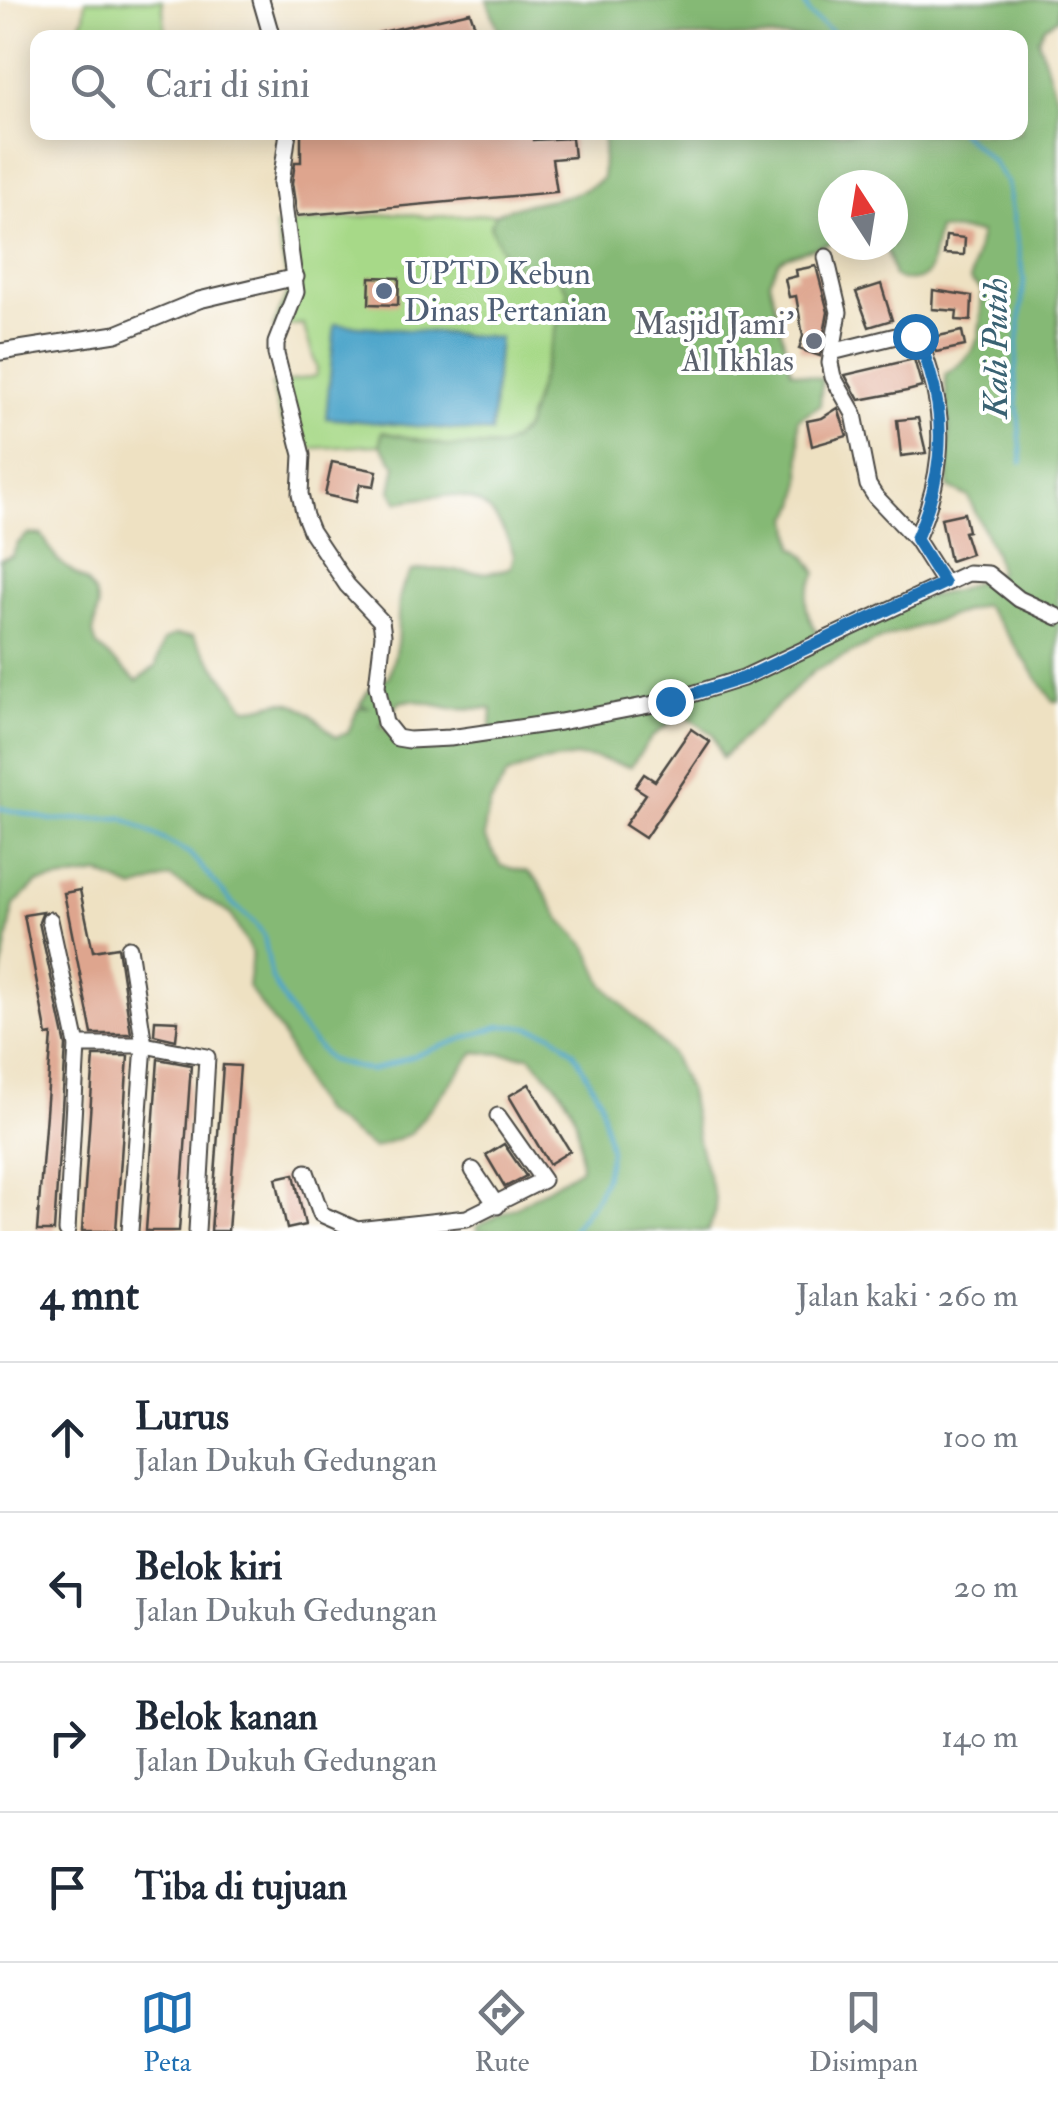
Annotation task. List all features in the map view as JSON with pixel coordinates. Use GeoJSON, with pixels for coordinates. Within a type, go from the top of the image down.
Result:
{"type":"FeatureCollection","features":[{"type":"Feature","properties":{"kind":"street"},"geometry":{"type":"LineString","coordinates":[[261,0],[270,30]]}},
{"type":"Feature","properties":{"kind":"street"},"geometry":{"type":"LineString","coordinates":[[287,140],[281,183],[296,292],[276,343],[276,354],[302,454],[300,494],[311,531],[347,586],[381,621],[377,686],[381,708],[397,738],[409,740],[560,722],[670,701],[744,678],[968,573],[981,572],[993,577],[1020,598],[1058,616]]}},
{"type":"Feature","properties":{"kind":"street"},"geometry":{"type":"LineString","coordinates":[[826,260],[839,312],[830,363],[854,414],[868,485],[916,539],[944,583]]}},
{"type":"Feature","properties":{"kind":"street"},"geometry":{"type":"LineString","coordinates":[[0,352],[116,334],[198,300],[296,278]]}},
{"type":"Feature","properties":{"kind":"street"},"geometry":{"type":"LineString","coordinates":[[832,352],[904,334],[915,336],[924,351],[942,434],[939,468],[916,539]]}},
{"type":"Feature","properties":{"kind":"street"},"geometry":{"type":"LineString","coordinates":[[50,920],[77,1046],[66,1231]]}},
{"type":"Feature","properties":{"kind":"street"},"geometry":{"type":"LineString","coordinates":[[129,948],[144,1045],[130,1231]]}},
{"type":"Feature","properties":{"kind":"street"},"geometry":{"type":"LineString","coordinates":[[77,1046],[144,1045],[207,1057],[197,1231]]}},
{"type":"Feature","properties":{"kind":"street"},"geometry":{"type":"LineString","coordinates":[[306,1172],[321,1214],[357,1230],[468,1224],[543,1180],[498,1116]]}},
{"type":"Feature","properties":{"kind":"street"},"geometry":{"type":"LineString","coordinates":[[472,1170],[497,1206]]}},
{"type":"Feature","properties":{"kind":"green space"},"geometry":{"type":"Polygon","coordinates":[[[86,0],[162,0],[165,30],[77,30],[84,17],[86,0]]]}},
{"type":"Feature","properties":{"kind":"green space"},"geometry":{"type":"Polygon","coordinates":[[[487,0],[1058,0],[1058,18],[1044,27],[1038,39],[1058,102],[1058,701],[1053,701],[983,605],[878,640],[814,671],[722,758],[713,734],[682,714],[652,737],[630,767],[576,757],[536,763],[507,775],[491,802],[485,823],[485,838],[501,866],[528,872],[538,881],[559,917],[587,947],[604,985],[672,1055],[689,1092],[715,1198],[716,1211],[708,1231],[477,1231],[477,1226],[581,1168],[575,1117],[555,1083],[530,1056],[475,1052],[410,1134],[373,1148],[322,1112],[309,1093],[282,1034],[248,987],[252,953],[230,914],[170,877],[134,889],[100,874],[37,883],[14,905],[0,982],[0,559],[12,556],[28,534],[42,535],[57,560],[95,594],[98,607],[93,634],[97,646],[137,681],[156,666],[163,641],[175,635],[193,636],[246,708],[288,702],[310,714],[336,737],[348,733],[358,708],[367,707],[360,704],[368,691],[389,676],[397,643],[400,597],[412,571],[486,573],[511,567],[514,555],[505,533],[484,506],[457,496],[399,502],[391,491],[396,465],[380,445],[382,432],[448,446],[502,447],[525,429],[568,291],[555,272],[529,275],[507,261],[490,226],[496,214],[577,193],[602,179],[604,140],[1028,140],[1028,30],[500,30],[487,0]],[[818,170],[818,247],[779,261],[769,281],[791,371],[822,379],[820,405],[798,419],[801,483],[790,517],[794,547],[817,573],[806,605],[819,637],[875,608],[958,590],[999,572],[995,554],[968,497],[948,487],[945,375],[967,357],[977,339],[982,290],[970,281],[980,233],[938,229],[926,275],[908,280],[894,276],[890,260],[908,260],[908,170],[818,170]],[[412,700],[400,702],[381,726],[411,746],[490,741],[492,709],[450,708],[412,700]]]}},
{"type":"Feature","properties":{"kind":"green space"},"geometry":{"type":"Polygon","coordinates":[[[398,213],[425,217],[496,214],[491,226],[542,274],[555,272],[568,291],[525,429],[502,447],[448,446],[382,432],[380,445],[296,449],[281,420],[272,385],[316,376],[317,369],[303,324],[273,328],[289,288],[275,226],[398,213]]]}},
{"type":"Feature","properties":{"kind":"water"},"geometry":{"type":"Polygon","coordinates":[[[335,324],[499,338],[491,433],[326,418],[335,324]]]}},
{"type":"Feature","properties":{"kind":"building"},"geometry":{"type":"Polygon","coordinates":[[[470,12],[476,30],[391,30],[470,12]]]}},
{"type":"Feature","properties":{"kind":"building"},"geometry":{"type":"Polygon","coordinates":[[[301,140],[572,140],[574,157],[552,159],[557,192],[297,216],[292,183],[295,162],[301,162],[301,140]]]}},
{"type":"Feature","properties":{"kind":"building"},"geometry":{"type":"Polygon","coordinates":[[[946,236],[965,238],[964,255],[944,254],[946,236]]]}},
{"type":"Feature","properties":{"kind":"building"},"geometry":{"type":"Polygon","coordinates":[[[816,266],[828,312],[820,356],[799,349],[803,336],[796,296],[789,297],[785,279],[797,276],[796,270],[816,266]]]}},
{"type":"Feature","properties":{"kind":"building","name":"UPTD Kebun Dinas Pertanian"},"geometry":{"type":"Polygon","coordinates":[[[370,277],[399,278],[398,305],[369,304],[370,277]]]}},
{"type":"Feature","properties":{"kind":"building"},"geometry":{"type":"Polygon","coordinates":[[[881,284],[892,320],[869,327],[856,292],[881,284]]]}},
{"type":"Feature","properties":{"kind":"building"},"geometry":{"type":"Polygon","coordinates":[[[933,290],[972,296],[971,321],[956,320],[957,311],[932,309],[933,290]]]}},
{"type":"Feature","properties":{"kind":"building"},"geometry":{"type":"Polygon","coordinates":[[[962,331],[965,346],[936,352],[929,338],[962,331]]]}},
{"type":"Feature","properties":{"kind":"building"},"geometry":{"type":"Polygon","coordinates":[[[914,359],[922,387],[907,391],[859,400],[845,375],[914,359]]]}},
{"type":"Feature","properties":{"kind":"building"},"geometry":{"type":"Polygon","coordinates":[[[838,408],[847,436],[812,446],[807,421],[822,418],[838,408]]]}},
{"type":"Feature","properties":{"kind":"building"},"geometry":{"type":"Polygon","coordinates":[[[918,418],[926,453],[901,456],[897,420],[918,418]]]}},
{"type":"Feature","properties":{"kind":"building"},"geometry":{"type":"Polygon","coordinates":[[[332,462],[377,471],[374,486],[360,484],[356,502],[325,495],[332,462]]]}},
{"type":"Feature","properties":{"kind":"building"},"geometry":{"type":"Polygon","coordinates":[[[964,513],[968,531],[964,532],[971,554],[950,561],[941,518],[964,513]]]}},
{"type":"Feature","properties":{"kind":"building"},"geometry":{"type":"Polygon","coordinates":[[[691,729],[710,742],[645,838],[625,825],[646,794],[635,787],[644,774],[655,781],[691,729]]]}},
{"type":"Feature","properties":{"kind":"building"},"geometry":{"type":"Polygon","coordinates":[[[80,890],[93,951],[118,947],[131,1034],[92,1034],[64,893],[80,890]]]}},
{"type":"Feature","properties":{"kind":"building"},"geometry":{"type":"Polygon","coordinates":[[[43,912],[39,922],[66,1046],[54,1231],[37,1231],[52,1035],[47,1036],[24,915],[43,912]]]}},
{"type":"Feature","properties":{"kind":"building"},"geometry":{"type":"Polygon","coordinates":[[[155,1020],[178,1021],[176,1040],[154,1035],[155,1020]]]}},
{"type":"Feature","properties":{"kind":"building"},"geometry":{"type":"Polygon","coordinates":[[[94,1056],[128,1056],[116,1231],[82,1231],[94,1056]]]}},
{"type":"Feature","properties":{"kind":"building"},"geometry":{"type":"Polygon","coordinates":[[[158,1059],[191,1065],[179,1231],[146,1231],[158,1059]]]}},
{"type":"Feature","properties":{"kind":"building"},"geometry":{"type":"Polygon","coordinates":[[[223,1065],[240,1066],[228,1231],[211,1231],[223,1065]]]}},
{"type":"Feature","properties":{"kind":"building"},"geometry":{"type":"Polygon","coordinates":[[[529,1084],[570,1151],[549,1164],[509,1096],[529,1084]]]}},
{"type":"Feature","properties":{"kind":"building"},"geometry":{"type":"Polygon","coordinates":[[[504,1144],[526,1176],[505,1187],[486,1155],[504,1144]]]}},
{"type":"Feature","properties":{"kind":"building"},"geometry":{"type":"Polygon","coordinates":[[[294,1174],[305,1225],[287,1229],[276,1178],[294,1174]]]}},
{"type":"Feature","properties":{"kind":"waterway","name":"Kali Putih"},"geometry":{"type":"LineString","coordinates":[[803,0],[810,15],[830,30]]}},
{"type":"Feature","properties":{"kind":"waterway","name":"Kali Putih"},"geometry":{"type":"LineString","coordinates":[[969,140],[993,162],[1007,183],[1024,280],[1015,374],[1022,463]]}},
{"type":"Feature","properties":{"kind":"waterway"},"geometry":{"type":"LineString","coordinates":[[0,808],[52,820],[123,818],[189,853],[264,936],[272,979],[297,1023],[329,1060],[370,1071],[500,1026],[527,1027],[553,1034],[574,1052],[600,1099],[610,1151],[605,1178],[594,1201],[571,1231]]}},
{"type":"Feature","properties":{"kind":"place","name":"UPTD Kebun Dinas Pertanian"},"geometry":{"type":"Point","coordinates":[384,291]}},
{"type":"Feature","properties":{"kind":"place","name":"Masjid Jami' Al Ikhlas"},"geometry":{"type":"Point","coordinates":[814,341]}},
{"type":"Feature","properties":{"kind":"route"},"geometry":{"type":"LineString","coordinates":[[670,701],[744,678],[944,583],[916,539],[939,468],[942,434],[933,382],[915,336]]}}]}
